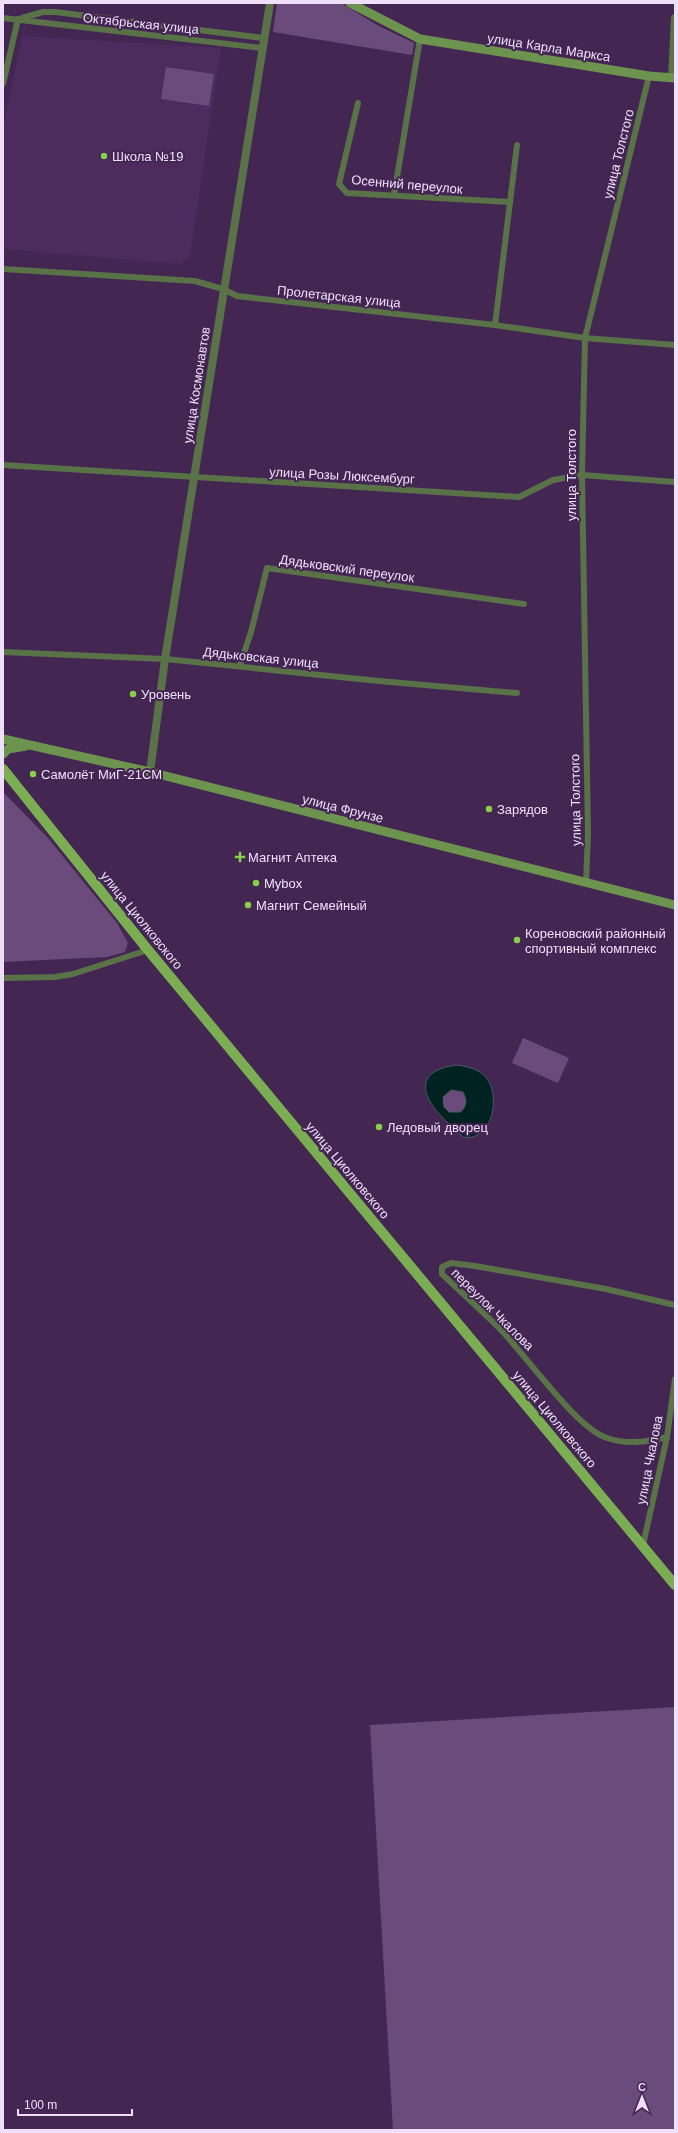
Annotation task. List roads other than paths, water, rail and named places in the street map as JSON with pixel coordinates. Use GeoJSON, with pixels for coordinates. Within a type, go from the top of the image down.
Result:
{"type":"FeatureCollection","features":[{"type":"Feature","properties":{"kind":"main road","name":"улица Карла Маркса"},"geometry":{"type":"LineString","coordinates":[[350,3],[420,39],[649,76],[674,78]]}},
{"type":"Feature","properties":{"kind":"main road","name":"улица Фрунзе"},"geometry":{"type":"LineString","coordinates":[[3,739],[150,772],[675,905]]}},
{"type":"Feature","properties":{"kind":"main road"},"geometry":{"type":"LineString","coordinates":[[3,754],[8,749],[33,746]]}},
{"type":"Feature","properties":{"kind":"main road","name":"улица Циолковского"},"geometry":{"type":"LineString","coordinates":[[3,769],[148,950],[674,1582]]}},
{"type":"Feature","properties":{"kind":"street","name":"улица Космонавтов"},"geometry":{"type":"LineString","coordinates":[[150,772],[165,658],[223,289],[248,143],[263,38],[270,3]]}},
{"type":"Feature","properties":{"kind":"street","name":"Октябрьская улица"},"geometry":{"type":"LineString","coordinates":[[18,19],[42,12],[55,12],[263,38]]}},
{"type":"Feature","properties":{"kind":"street","name":"Октябрьская улица"},"geometry":{"type":"LineString","coordinates":[[3,18],[262,48]]}},
{"type":"Feature","properties":{"kind":"street"},"geometry":{"type":"LineString","coordinates":[[674,78],[675,18]]}},
{"type":"Feature","properties":{"kind":"street"},"geometry":{"type":"LineString","coordinates":[[3,84],[18,19]]}},
{"type":"Feature","properties":{"kind":"street"},"geometry":{"type":"LineString","coordinates":[[394,195],[420,39]]}},
{"type":"Feature","properties":{"kind":"street","name":"улица Толстого"},"geometry":{"type":"LineString","coordinates":[[586,882],[588,834],[582,475],[585,338],[649,76]]}},
{"type":"Feature","properties":{"kind":"street","name":"Осенний переулок"},"geometry":{"type":"LineString","coordinates":[[358,103],[339,184],[347,193],[510,202]]}},
{"type":"Feature","properties":{"kind":"street"},"geometry":{"type":"LineString","coordinates":[[495,325],[517,145]]}},
{"type":"Feature","properties":{"kind":"street","name":"Пролетарская улица"},"geometry":{"type":"LineString","coordinates":[[3,270],[195,281],[223,289],[237,296],[495,325],[585,338],[675,345]]}},
{"type":"Feature","properties":{"kind":"street","name":"улица Розы Люксембург"},"geometry":{"type":"LineString","coordinates":[[3,465],[519,497],[553,480],[582,475],[675,482]]}},
{"type":"Feature","properties":{"kind":"street","name":"Дядьковский переулок"},"geometry":{"type":"LineString","coordinates":[[240,665],[251,632],[267,568],[524,604]]}},
{"type":"Feature","properties":{"kind":"street","name":"Дядьковская улица"},"geometry":{"type":"LineString","coordinates":[[3,652],[165,658],[379,681],[517,693]]}},
{"type":"Feature","properties":{"kind":"street"},"geometry":{"type":"LineString","coordinates":[[3,978],[61,976],[148,950]]}},
{"type":"Feature","properties":{"kind":"street","name":"переулок Чкалова"},"geometry":{"type":"LineString","coordinates":[[667,1436],[645,1442],[626,1442],[606,1438],[584,1424],[500,1329],[442,1274],[442,1267],[451,1262],[598,1288],[675,1305]]}},
{"type":"Feature","properties":{"kind":"street","name":"улица Чкалова"},"geometry":{"type":"LineString","coordinates":[[643,1545],[667,1436],[675,1379]]}},
{"type":"Feature","properties":{"kind":"place","name":"Школа №19"},"geometry":{"type":"Point","coordinates":[104,156]}},
{"type":"Feature","properties":{"kind":"place","name":"Уровень"},"geometry":{"type":"Point","coordinates":[133,694]}},
{"type":"Feature","properties":{"kind":"place","name":"Самолёт МиГ-21СМ"},"geometry":{"type":"Point","coordinates":[33,774]}},
{"type":"Feature","properties":{"kind":"place","name":"Зарядов"},"geometry":{"type":"Point","coordinates":[489,809]}},
{"type":"Feature","properties":{"kind":"place","name":"Магнит Аптека"},"geometry":{"type":"Point","coordinates":[240,857]}},
{"type":"Feature","properties":{"kind":"place","name":"Mybox"},"geometry":{"type":"Point","coordinates":[256,883]}},
{"type":"Feature","properties":{"kind":"place","name":"Магнит Семейный"},"geometry":{"type":"Point","coordinates":[248,905]}},
{"type":"Feature","properties":{"kind":"place","name":"Кореновский районный спортивный комплекс"},"geometry":{"type":"Point","coordinates":[517,940]}},
{"type":"Feature","properties":{"kind":"place","name":"Ледовый дворец"},"geometry":{"type":"Point","coordinates":[379,1127]}}]}
